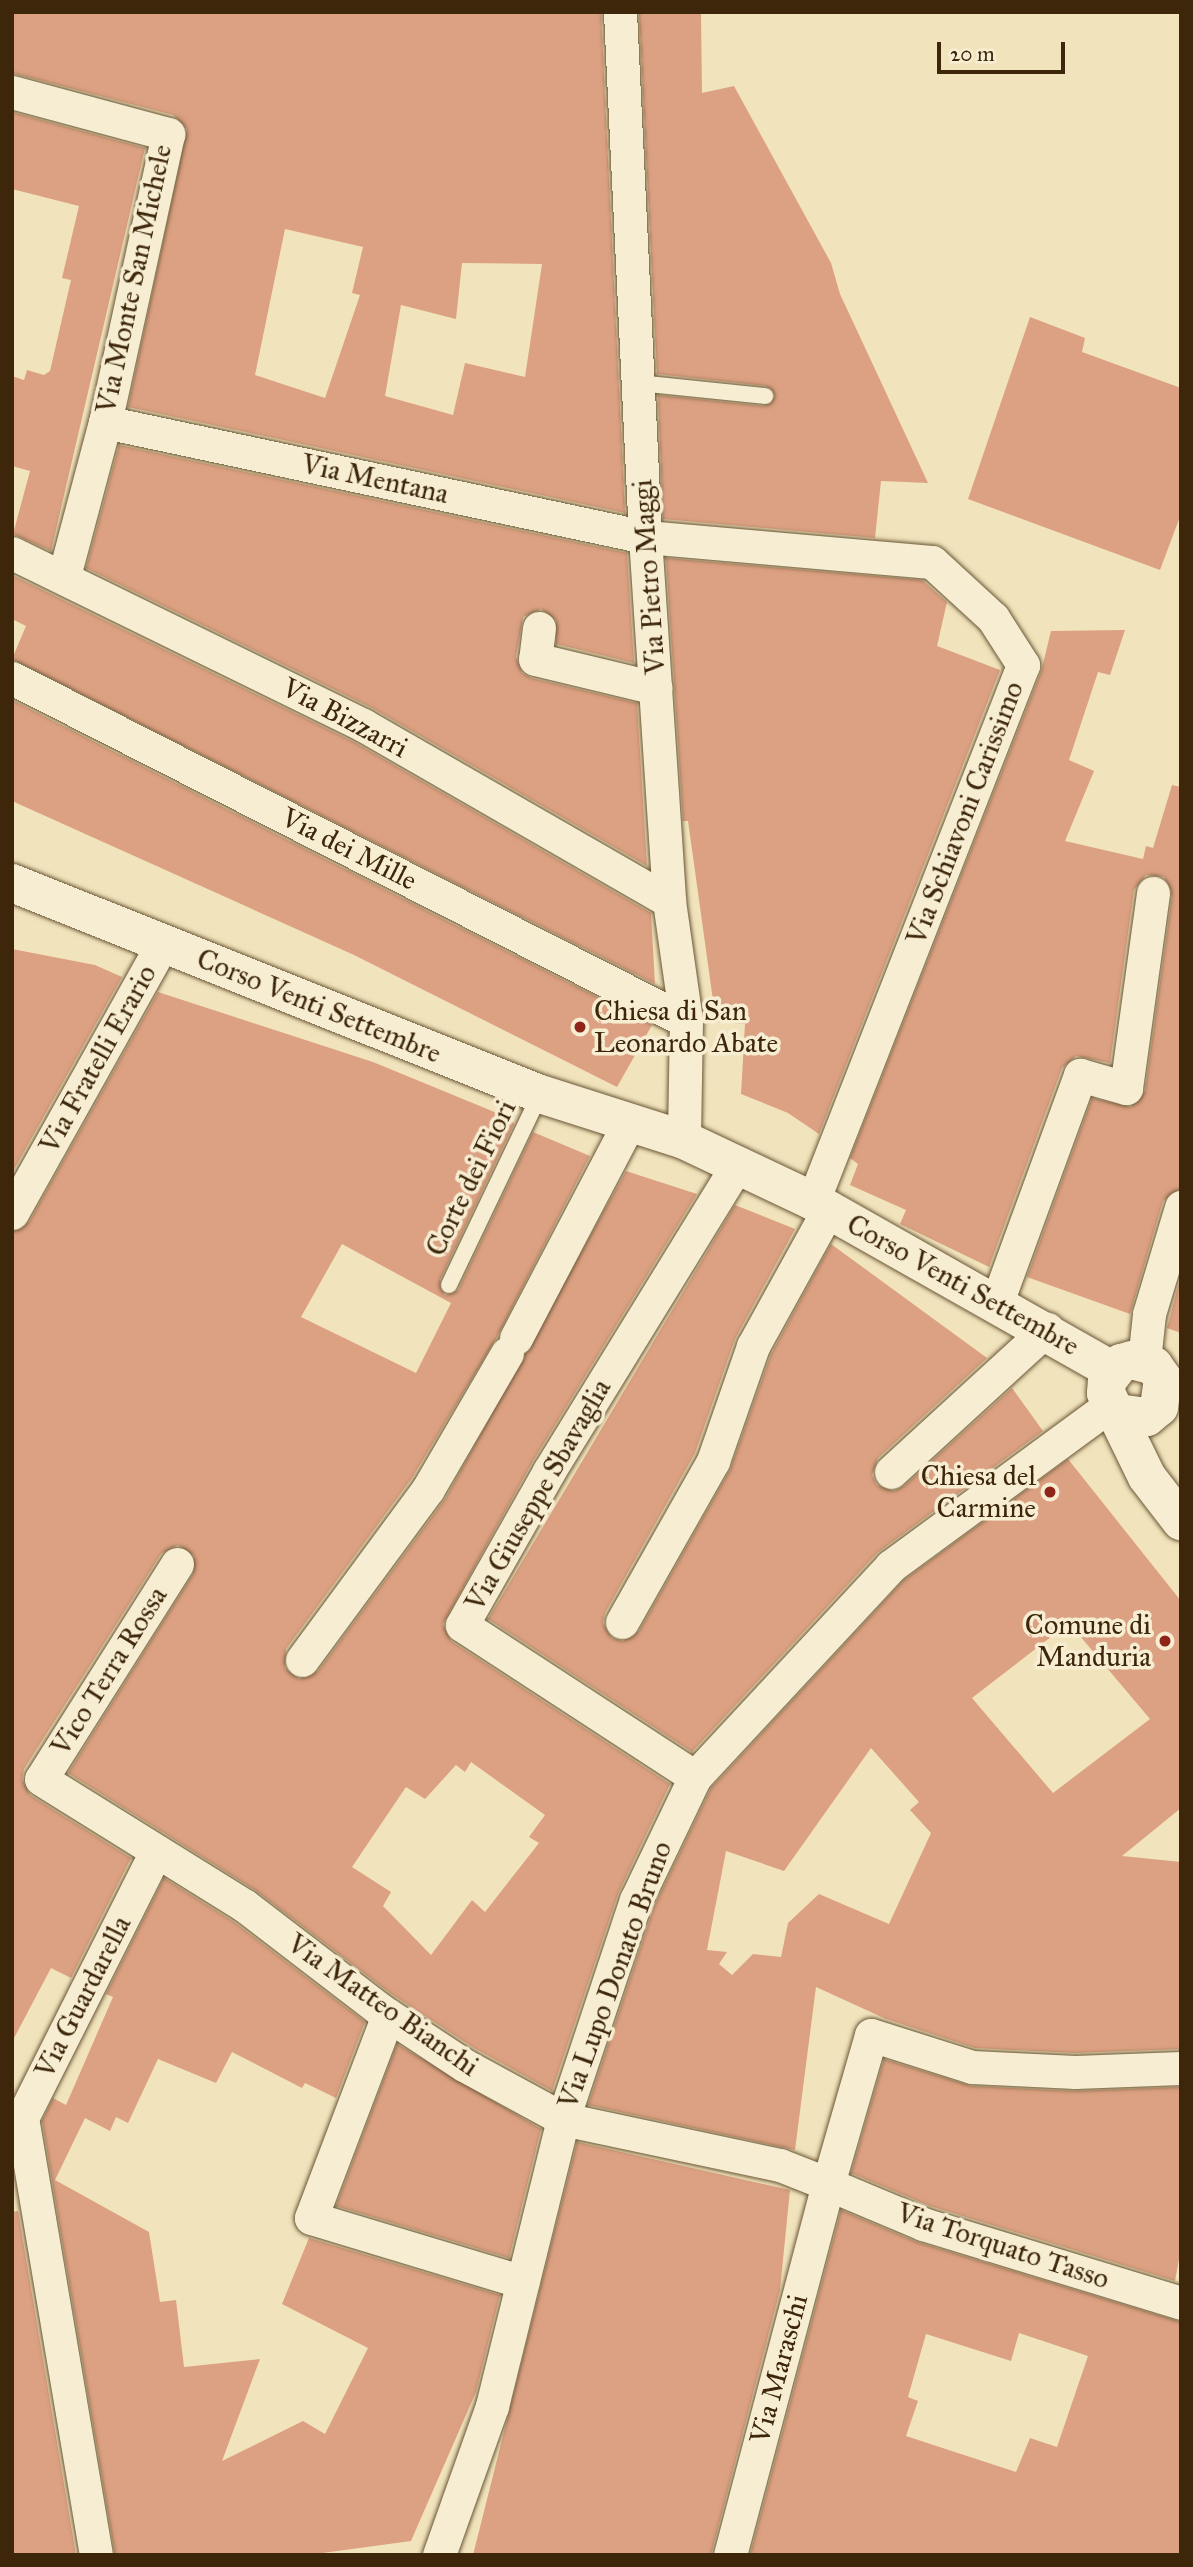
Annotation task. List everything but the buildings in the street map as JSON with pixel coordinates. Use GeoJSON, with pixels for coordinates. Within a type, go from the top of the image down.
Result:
{"type":"FeatureCollection","features":[{"type":"Feature","properties":{"kind":"street","name":"Via Pietro Maggi"},"geometry":{"type":"LineString","coordinates":[[620,12],[645,537],[669,901],[686,1021],[684,1140]]}},
{"type":"Feature","properties":{"kind":"street","name":"Via Monte San Michele"},"geometry":{"type":"LineString","coordinates":[[12,92],[168,134],[105,422],[64,576]]}},
{"type":"Feature","properties":{"kind":"street","name":"Via Mentana"},"geometry":{"type":"LineString","coordinates":[[105,422],[645,537]]}},
{"type":"Feature","properties":{"kind":"street","name":"Via Schiavoni Carissimo"},"geometry":{"type":"LineString","coordinates":[[645,537],[932,562],[993,618],[1023,665],[820,1206]]}},
{"type":"Feature","properties":{"kind":"street","name":"Via Bizzarri"},"geometry":{"type":"LineString","coordinates":[[12,553],[64,576],[363,725],[669,901]]}},
{"type":"Feature","properties":{"kind":"street"},"geometry":{"type":"LineString","coordinates":[[539,628],[535,659],[656,688]]}},
{"type":"Feature","properties":{"kind":"street","name":"Via dei Mille"},"geometry":{"type":"LineString","coordinates":[[12,678],[686,1021]]}},
{"type":"Feature","properties":{"kind":"street","name":"Corso Venti Settembre"},"geometry":{"type":"LineString","coordinates":[[12,883],[540,1094],[628,1125],[684,1140],[820,1206],[1047,1329],[1137,1382]]}},
{"type":"Feature","properties":{"kind":"street"},"geometry":{"type":"LineString","coordinates":[[997,1303],[1080,1075],[1126,1088],[1153,892]]}},
{"type":"Feature","properties":{"kind":"street","name":"Via Fratelli Erario"},"geometry":{"type":"LineString","coordinates":[[12,1213],[163,943]]}},
{"type":"Feature","properties":{"kind":"street"},"geometry":{"type":"LineString","coordinates":[[302,1660],[428,1489],[512,1346],[628,1125]]}},
{"type":"Feature","properties":{"kind":"street","name":"Via Giuseppe Sbavaglia"},"geometry":{"type":"LineString","coordinates":[[695,1777],[462,1625],[549,1471],[738,1164]]}},
{"type":"Feature","properties":{"kind":"street"},"geometry":{"type":"LineString","coordinates":[[622,1622],[713,1461],[753,1346],[820,1206]]}},
{"type":"Feature","properties":{"kind":"street"},"geometry":{"type":"LineString","coordinates":[[1181,1208],[1149,1314],[1137,1382],[1147,1477],[1181,1521]]}},
{"type":"Feature","properties":{"kind":"street"},"geometry":{"type":"LineString","coordinates":[[891,1472],[1047,1329]]}},
{"type":"Feature","properties":{"kind":"street","name":"Via Lupo Donato Bruno"},"geometry":{"type":"LineString","coordinates":[[439,2555],[492,2406],[563,2119],[636,1900],[695,1777],[891,1566],[1137,1382]]}},
{"type":"Feature","properties":{"kind":"street","name":"Vico Terra Rossa"},"geometry":{"type":"LineString","coordinates":[[41,1779],[177,1564]]}},
{"type":"Feature","properties":{"kind":"street","name":"Via Matteo Bianchi"},"geometry":{"type":"LineString","coordinates":[[41,1779],[155,1853],[245,1906],[388,2015],[464,2065],[563,2119],[780,2165],[828,2184]]}},
{"type":"Feature","properties":{"kind":"street","name":"Via Guardarella"},"geometry":{"type":"LineString","coordinates":[[96,2555],[22,2185],[22,2118],[155,1853]]}},
{"type":"Feature","properties":{"kind":"street"},"geometry":{"type":"LineString","coordinates":[[388,2015],[311,2218],[523,2283]]}},
{"type":"Feature","properties":{"kind":"street"},"geometry":{"type":"LineString","coordinates":[[828,2184],[871,2035],[972,2067],[1075,2072],[1181,2068]]}},
{"type":"Feature","properties":{"kind":"street","name":"Via Torquato Tasso"},"geometry":{"type":"LineString","coordinates":[[828,2184],[923,2224],[1181,2303]]}},
{"type":"Feature","properties":{"kind":"street","name":"Via Maraschi"},"geometry":{"type":"LineString","coordinates":[[730,2555],[828,2184]]}},
{"type":"Feature","properties":{"kind":"lane"},"geometry":{"type":"LineString","coordinates":[[639,383],[765,396]]}},
{"type":"Feature","properties":{"kind":"lane","name":"Corte dei Fiori"},"geometry":{"type":"LineString","coordinates":[[449,1285],[540,1094]]}},
{"type":"Feature","properties":{"kind":"place","name":"Chiesa di San Leonardo Abate"},"geometry":{"type":"Point","coordinates":[580,1027]}},
{"type":"Feature","properties":{"kind":"place","name":"Chiesa del Carmine"},"geometry":{"type":"Point","coordinates":[1050,1492]}},
{"type":"Feature","properties":{"kind":"place","name":"Comune di Manduria"},"geometry":{"type":"Point","coordinates":[1165,1641]}}]}
